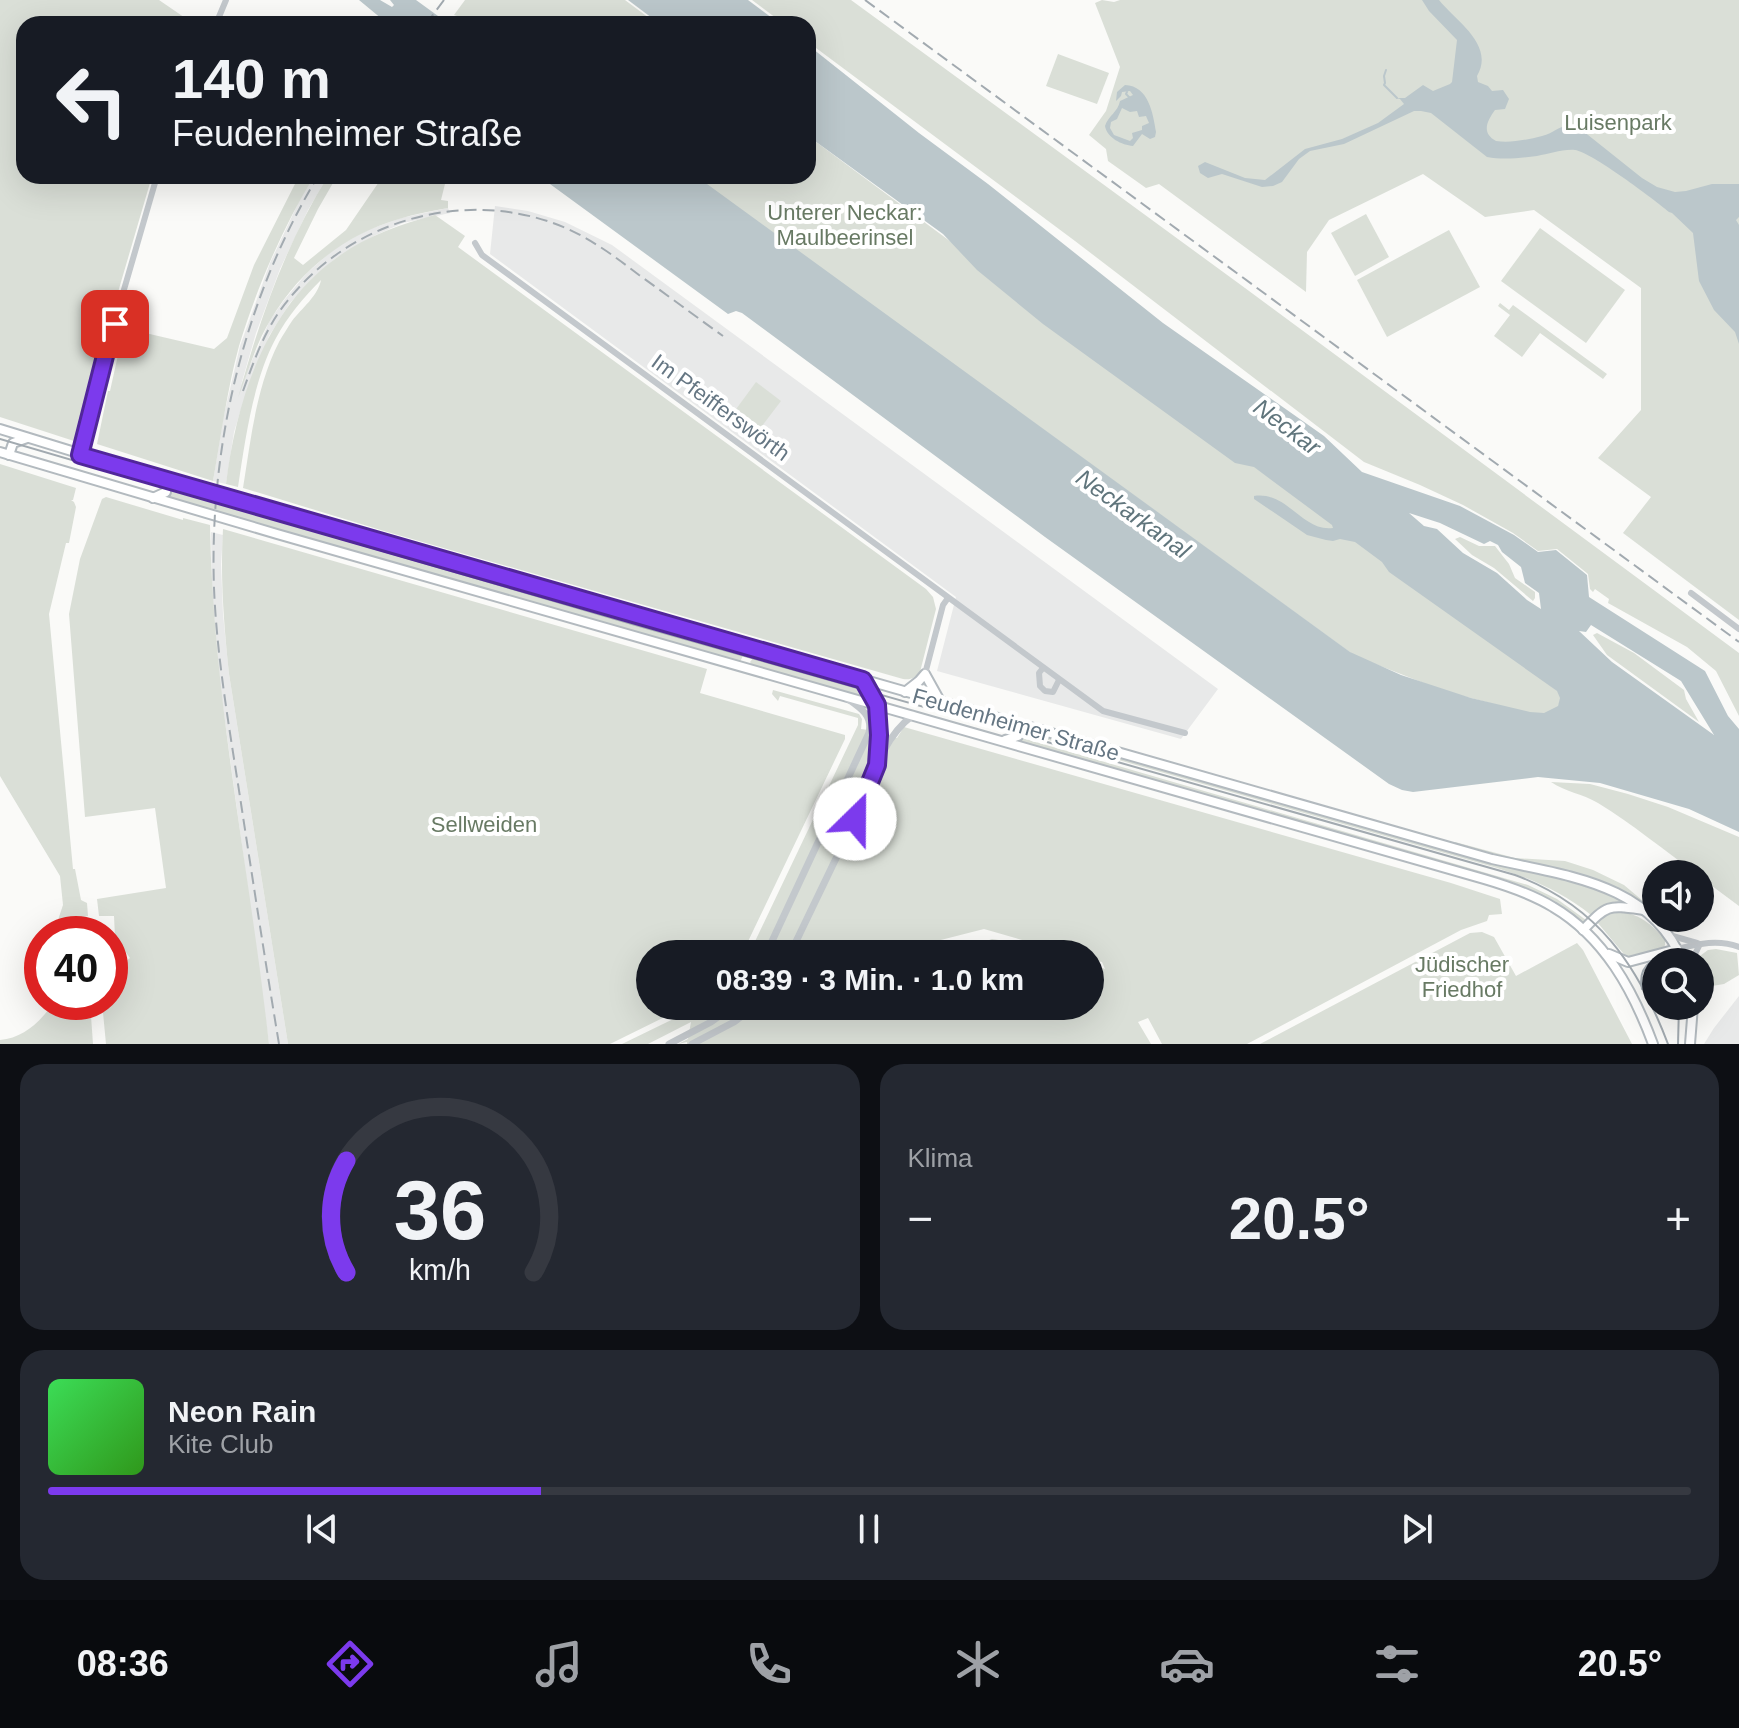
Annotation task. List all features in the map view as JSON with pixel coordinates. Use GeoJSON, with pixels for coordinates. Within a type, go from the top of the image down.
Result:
{"type":"FeatureCollection","features":[{"type":"Feature","properties":{"kind":"main road","name":"Feudenheimer Straße"},"geometry":{"type":"LineString","coordinates":[[0,429],[80,455],[764,652],[1492,859],[1589,881],[1610,888],[1642,908]]}},
{"type":"Feature","properties":{"kind":"main road"},"geometry":{"type":"LineString","coordinates":[[5,453],[13,443],[28,438]]}},
{"type":"Feature","properties":{"kind":"main road","name":"Feudenheimer Straße"},"geometry":{"type":"LineString","coordinates":[[5,453],[152,498],[747,661],[843,695],[1524,892],[1557,909],[1605,952],[1628,986],[1653,1044]]}},
{"type":"Feature","properties":{"kind":"main road"},"geometry":{"type":"LineString","coordinates":[[152,498],[166,492],[167,480]]}},
{"type":"Feature","properties":{"kind":"main road"},"geometry":{"type":"LineString","coordinates":[[747,661],[764,652]]}},
{"type":"Feature","properties":{"kind":"main road"},"geometry":{"type":"LineString","coordinates":[[905,692],[925,674],[941,702]]}},
{"type":"Feature","properties":{"kind":"main road"},"geometry":{"type":"LineString","coordinates":[[1001,741],[1016,738],[1018,724]]}},
{"type":"Feature","properties":{"kind":"main road"},"geometry":{"type":"LineString","coordinates":[[1583,930],[1596,915],[1608,909],[1642,910]]}},
{"type":"Feature","properties":{"kind":"main road","name":"Feudenheimer Straße"},"geometry":{"type":"LineString","coordinates":[[1665,932],[1676,948]]}},
{"type":"Feature","properties":{"kind":"main road"},"geometry":{"type":"LineString","coordinates":[[1605,952],[1628,962],[1642,958]]}},
{"type":"Feature","properties":{"kind":"main road"},"geometry":{"type":"LineString","coordinates":[[1690,1044],[1692,1020]]}},
{"type":"Feature","properties":{"kind":"street"},"geometry":{"type":"LineString","coordinates":[[80,455],[155,184]]}},
{"type":"Feature","properties":{"kind":"street","name":"Im Pfeifferswörth"},"geometry":{"type":"LineString","coordinates":[[475,243],[482,255],[1103,711],[1185,733]]}},
{"type":"Feature","properties":{"kind":"street"},"geometry":{"type":"LineString","coordinates":[[1691,593],[1739,629]]}},
{"type":"Feature","properties":{"kind":"street"},"geometry":{"type":"LineString","coordinates":[[925,674],[943,605],[948,598]]}},
{"type":"Feature","properties":{"kind":"street","name":"Im Pfeifferswörth"},"geometry":{"type":"LineString","coordinates":[[1043,668],[1039,673],[1040,686],[1045,691],[1053,692],[1059,680]]}},
{"type":"Feature","properties":{"kind":"street"},"geometry":{"type":"LineString","coordinates":[[863,680],[877,705],[877,765]]}},
{"type":"Feature","properties":{"kind":"street"},"geometry":{"type":"LineString","coordinates":[[773,940],[869,733],[865,712],[843,695]]}},
{"type":"Feature","properties":{"kind":"street"},"geometry":{"type":"LineString","coordinates":[[797,940],[855,819],[877,765],[895,733],[913,715]]}},
{"type":"Feature","properties":{"kind":"street"},"geometry":{"type":"LineString","coordinates":[[1668,935],[1700,944]]}},
{"type":"Feature","properties":{"kind":"street"},"geometry":{"type":"LineString","coordinates":[[1682,948],[1718,942],[1739,947]]}},
{"type":"Feature","properties":{"kind":"street"},"geometry":{"type":"LineString","coordinates":[[1698,948],[1700,944]]}},
{"type":"Feature","properties":{"kind":"street"},"geometry":{"type":"LineString","coordinates":[[669,1044],[714,1020]]}},
{"type":"Feature","properties":{"kind":"street"},"geometry":{"type":"LineString","coordinates":[[692,1044],[737,1020]]}},
{"type":"Feature","properties":{"kind":"shaded area"},"geometry":{"type":"Polygon","coordinates":[[[309,184],[323,184],[280,269],[241,385],[270,320],[306,274],[336,247],[370,229],[401,218],[448,208],[450,213],[403,223],[376,235],[335,259],[290,303],[269,336],[242,406],[234,432],[226,484],[213,481],[240,346],[270,263],[309,184]]]}},
{"type":"Feature","properties":{"kind":"shaded area"},"geometry":{"type":"Polygon","coordinates":[[[495,206],[528,211],[565,222],[612,245],[1218,689],[1181,739],[937,671],[956,597],[490,254],[495,206]]]}},
{"type":"Feature","properties":{"kind":"shaded area"},"geometry":{"type":"Polygon","coordinates":[[[211,532],[223,535],[223,614],[229,674],[288,1044],[269,1044],[220,685],[212,592],[211,532]]]}},
{"type":"Feature","properties":{"kind":"shaded area"},"geometry":{"type":"Polygon","coordinates":[[[1739,996],[1739,1044],[1704,1044],[1714,1028],[1739,996]]]}},
{"type":"Feature","properties":{"kind":"green space"},"geometry":{"type":"Polygon","coordinates":[[[0,0],[159,0],[182,16],[16,16],[16,184],[150,184],[109,323],[80,439],[74,441],[0,417],[0,0]]]}},
{"type":"Feature","properties":{"kind":"green space"},"geometry":{"type":"Polygon","coordinates":[[[465,0],[625,0],[646,16],[457,16],[454,15],[465,0]]]}},
{"type":"Feature","properties":{"kind":"green space"},"geometry":{"type":"Polygon","coordinates":[[[752,0],[851,0],[1739,653],[1739,716],[1716,671],[1687,647],[1608,603],[1609,599],[1595,589],[1593,592],[1588,574],[1557,549],[1538,551],[1463,505],[1364,462],[816,48],[816,16],[773,16],[752,0]]]}},
{"type":"Feature","properties":{"kind":"green space","name":"Luisenpark"},"geometry":{"type":"Polygon","coordinates":[[[1102,0],[1739,0],[1739,620],[1623,533],[1651,497],[1598,458],[1641,410],[1641,288],[1534,210],[1485,217],[1423,174],[1329,220],[1307,252],[1306,292],[1159,184],[1146,188],[1108,161],[1106,149],[1089,135],[1106,111],[1120,67],[1095,3],[1102,0]]]}},
{"type":"Feature","properties":{"kind":"green space"},"geometry":{"type":"Polygon","coordinates":[[[1058,54],[1109,73],[1097,104],[1046,86],[1058,54]]]}},
{"type":"Feature","properties":{"kind":"green space","name":"Unterer Neckar: Maulbeerinsel"},"geometry":{"type":"Polygon","coordinates":[[[816,142],[1559,692],[1561,697],[1557,711],[1539,716],[1444,691],[1355,656],[705,184],[816,184],[816,142]]]}},
{"type":"Feature","properties":{"kind":"green space"},"geometry":{"type":"Polygon","coordinates":[[[295,184],[309,184],[262,280],[246,324],[231,379],[213,481],[97,444],[124,328],[214,349],[227,338],[254,265],[295,184]]]}},
{"type":"Feature","properties":{"kind":"green space"},"geometry":{"type":"Polygon","coordinates":[[[323,184],[332,184],[294,258],[303,265],[346,230],[378,184],[445,184],[441,200],[448,201],[448,208],[411,216],[360,234],[310,270],[283,301],[266,328],[238,398],[275,284],[323,184]]]}},
{"type":"Feature","properties":{"kind":"green space"},"geometry":{"type":"Polygon","coordinates":[[[1366,214],[1389,257],[1355,276],[1331,233],[1366,214]]]}},
{"type":"Feature","properties":{"kind":"green space"},"geometry":{"type":"Polygon","coordinates":[[[435,215],[465,236],[458,247],[926,589],[933,597],[936,609],[920,672],[911,679],[903,679],[243,488],[255,414],[271,359],[287,328],[313,297],[321,280],[280,330],[268,355],[251,411],[238,487],[226,484],[246,390],[272,331],[290,304],[311,280],[346,251],[383,232],[435,215]]]}},
{"type":"Feature","properties":{"kind":"green space"},"geometry":{"type":"Polygon","coordinates":[[[1540,228],[1625,290],[1586,343],[1501,281],[1540,228]]]}},
{"type":"Feature","properties":{"kind":"green space"},"geometry":{"type":"Polygon","coordinates":[[[1449,230],[1480,287],[1387,337],[1357,280],[1449,230]]]}},
{"type":"Feature","properties":{"kind":"green space"},"geometry":{"type":"Polygon","coordinates":[[[1500,303],[1509,310],[1513,305],[1607,374],[1603,379],[1540,333],[1522,357],[1494,336],[1510,315],[1498,306],[1500,303]]]}},
{"type":"Feature","properties":{"kind":"green space"},"geometry":{"type":"Polygon","coordinates":[[[756,382],[781,401],[756,434],[731,416],[756,382]]]}},
{"type":"Feature","properties":{"kind":"green space"},"geometry":{"type":"Polygon","coordinates":[[[0,464],[76,488],[71,500],[76,507],[69,543],[66,543],[49,614],[73,869],[81,900],[87,903],[88,916],[59,916],[63,905],[60,876],[0,776],[0,464]]]}},
{"type":"Feature","properties":{"kind":"green space"},"geometry":{"type":"Polygon","coordinates":[[[171,487],[745,651],[740,662],[168,498],[171,487]]]}},
{"type":"Feature","properties":{"kind":"green space"},"geometry":{"type":"Polygon","coordinates":[[[230,495],[766,646],[766,648],[230,495]]]}},
{"type":"Feature","properties":{"kind":"green space"},"geometry":{"type":"Polygon","coordinates":[[[106,497],[210,525],[225,721],[269,1044],[106,1044],[104,1020],[128,1020],[128,916],[99,916],[97,899],[166,888],[155,808],[85,817],[69,614],[80,559],[102,499],[106,497]]]}},
{"type":"Feature","properties":{"kind":"green space","name":"Sellweiden"},"geometry":{"type":"Polygon","coordinates":[[[223,529],[707,669],[700,693],[845,735],[845,739],[749,940],[636,940],[636,1020],[659,1020],[610,1044],[288,1044],[229,674],[222,565],[223,529]]]}},
{"type":"Feature","properties":{"kind":"green space"},"geometry":{"type":"Polygon","coordinates":[[[1460,537],[1479,546],[1495,546],[1515,578],[1535,592],[1533,601],[1494,568],[1472,555],[1455,539],[1460,537]]]}},
{"type":"Feature","properties":{"kind":"green space"},"geometry":{"type":"Polygon","coordinates":[[[1597,633],[1634,653],[1684,690],[1699,722],[1607,655],[1593,635],[1597,633]]]}},
{"type":"Feature","properties":{"kind":"green space"},"geometry":{"type":"Polygon","coordinates":[[[754,657],[846,679],[860,687],[870,699],[752,665],[750,662],[754,657]]]}},
{"type":"Feature","properties":{"kind":"green space"},"geometry":{"type":"Polygon","coordinates":[[[773,690],[859,714],[861,729],[897,738],[904,727],[1451,883],[1500,899],[1502,914],[1489,915],[1487,921],[1461,930],[1247,1044],[1162,1044],[1148,1018],[1138,1022],[1151,1044],[678,1044],[688,1039],[691,1022],[648,1044],[622,1044],[671,1020],[1104,1020],[1104,940],[1022,940],[984,929],[941,940],[756,940],[858,725],[858,718],[780,696],[778,701],[772,694],[773,690]]]}},
{"type":"Feature","properties":{"kind":"green space"},"geometry":{"type":"Polygon","coordinates":[[[1024,730],[1489,862],[1590,885],[1630,904],[1604,906],[1591,915],[1546,887],[1497,868],[1024,733],[1024,730]]]}},
{"type":"Feature","properties":{"kind":"green space"},"geometry":{"type":"Polygon","coordinates":[[[1022,738],[1528,885],[1557,899],[1586,920],[1582,924],[1546,898],[1506,880],[1019,741],[1022,738]]]}},
{"type":"Feature","properties":{"kind":"green space"},"geometry":{"type":"Polygon","coordinates":[[[1551,782],[1590,784],[1628,794],[1739,837],[1739,906],[1714,887],[1714,860],[1678,860],[1611,811],[1551,782]]]}},
{"type":"Feature","properties":{"kind":"green space"},"geometry":{"type":"Polygon","coordinates":[[[1455,842],[1515,858],[1565,861],[1624,885],[1642,903],[1596,879],[1455,845],[1455,842]]]}},
{"type":"Feature","properties":{"kind":"green space"},"geometry":{"type":"Polygon","coordinates":[[[1617,911],[1632,914],[1642,919],[1642,932],[1658,932],[1665,940],[1665,945],[1664,948],[1642,948],[1642,955],[1628,959],[1597,922],[1617,911]]]}},
{"type":"Feature","properties":{"kind":"green space","name":"Jüdischer Friedhof"},"geometry":{"type":"Polygon","coordinates":[[[1482,932],[1494,937],[1516,976],[1577,943],[1632,1044],[1260,1044],[1470,933],[1482,932]]]}},
{"type":"Feature","properties":{"kind":"green space"},"geometry":{"type":"Polygon","coordinates":[[[1714,949],[1737,953],[1739,975],[1714,986],[1714,949]]]}},
{"type":"Feature","properties":{"kind":"green space"},"geometry":{"type":"Polygon","coordinates":[[[39,1020],[91,1020],[93,1044],[0,1044],[0,1040],[17,1036],[39,1020]]]}},
{"type":"Feature","properties":{"kind":"water"},"geometry":{"type":"Polygon","coordinates":[[[359,0],[380,0],[392,7],[394,5],[390,0],[416,0],[438,16],[378,16],[359,0]]]}},
{"type":"Feature","properties":{"kind":"water"},"geometry":{"type":"Polygon","coordinates":[[[628,0],[748,0],[769,16],[649,16],[628,0]]]}},
{"type":"Feature","properties":{"kind":"water"},"geometry":{"type":"Polygon","coordinates":[[[1422,0],[1439,0],[1472,35],[1481,54],[1478,82],[1492,91],[1503,90],[1509,99],[1505,109],[1495,110],[1488,123],[1488,134],[1496,141],[1530,139],[1563,127],[1578,127],[1657,187],[1675,192],[1712,184],[1739,184],[1739,217],[1736,220],[1739,225],[1739,344],[1735,332],[1714,310],[1699,281],[1693,233],[1672,213],[1623,177],[1575,150],[1518,158],[1487,157],[1431,113],[1414,111],[1344,144],[1310,151],[1299,159],[1282,182],[1273,186],[1262,187],[1222,174],[1208,178],[1200,173],[1198,166],[1205,162],[1245,178],[1265,180],[1305,149],[1342,139],[1378,123],[1404,104],[1396,98],[1405,98],[1423,85],[1433,91],[1450,84],[1457,40],[1422,0]]]}},
{"type":"Feature","properties":{"kind":"water"},"geometry":{"type":"Polygon","coordinates":[[[816,51],[1163,323],[1324,436],[1362,472],[1460,506],[1514,535],[1538,552],[1556,550],[1587,575],[1589,597],[1705,671],[1728,716],[1739,729],[1739,832],[1689,809],[1600,783],[1538,777],[1413,792],[1389,784],[1045,537],[742,313],[736,311],[728,314],[550,184],[707,184],[1350,652],[1401,675],[1471,698],[1530,712],[1544,713],[1558,706],[1560,698],[1557,691],[1389,572],[1382,562],[1355,542],[1307,535],[1254,499],[1254,496],[1266,496],[1276,499],[1312,524],[1333,528],[1254,467],[1235,463],[1043,324],[977,270],[943,234],[816,142],[816,51]],[[1409,513],[1424,526],[1437,529],[1463,553],[1497,573],[1541,609],[1539,593],[1525,583],[1521,567],[1498,545],[1490,541],[1484,544],[1440,523],[1409,513]],[[1591,625],[1586,632],[1579,631],[1612,662],[1714,735],[1681,681],[1591,625]]]}},
{"type":"Feature","properties":{"kind":"water"},"geometry":{"type":"Polygon","coordinates":[[[1125,85],[1140,90],[1153,117],[1155,137],[1150,139],[1142,134],[1133,146],[1109,134],[1105,126],[1108,119],[1120,101],[1133,95],[1130,91],[1122,92],[1116,101],[1117,92],[1125,85]],[[1122,108],[1110,128],[1114,135],[1130,141],[1132,133],[1142,130],[1142,126],[1149,123],[1146,116],[1139,117],[1137,111],[1122,108]]]}},
{"type":"Feature","properties":{"kind":"waterway"},"geometry":{"type":"LineString","coordinates":[[1386,70],[1384,85],[1397,98]]}},
{"type":"Feature","properties":{"kind":"waterway"},"geometry":{"type":"LineString","coordinates":[[1127,92],[1130,98]]}},
{"type":"Feature","properties":{"kind":"tram line"},"geometry":{"type":"LineString","coordinates":[[0,439],[632,624],[1515,875],[1569,903],[1611,941],[1643,988],[1668,1044]]}},
{"type":"Feature","properties":{"kind":"tram line"},"geometry":{"type":"LineString","coordinates":[[1642,976],[1642,989]]}},
{"type":"Feature","properties":{"kind":"tram line"},"geometry":{"type":"LineString","coordinates":[[1678,1044],[1679,1020]]}},
{"type":"Feature","properties":{"kind":"railway"},"geometry":{"type":"LineString","coordinates":[[432,16],[444,0]]}},
{"type":"Feature","properties":{"kind":"railway"},"geometry":{"type":"LineString","coordinates":[[865,0],[1739,642]]}},
{"type":"Feature","properties":{"kind":"railway"},"geometry":{"type":"LineString","coordinates":[[279,1044],[221,672],[214,588],[214,534],[225,427],[236,374],[270,272],[314,184]]}},
{"type":"Feature","properties":{"kind":"railway"},"geometry":{"type":"LineString","coordinates":[[243,391],[274,320],[316,271],[346,248],[380,230],[416,218],[454,211],[493,210],[531,216],[568,229],[614,256],[723,336]]}},
{"type":"Feature","properties":{"kind":"route"},"geometry":{"type":"LineString","coordinates":[[115,324],[80,455],[863,680],[877,705],[879,735],[877,765],[855,819]]}},
{"type":"Feature","properties":{"kind":"water label","name":"Neckar"},"geometry":{"type":"Point","coordinates":[1287,427]}},
{"type":"Feature","properties":{"kind":"water label","name":"Neckarkanal"},"geometry":{"type":"Point","coordinates":[1133,514]}}]}
